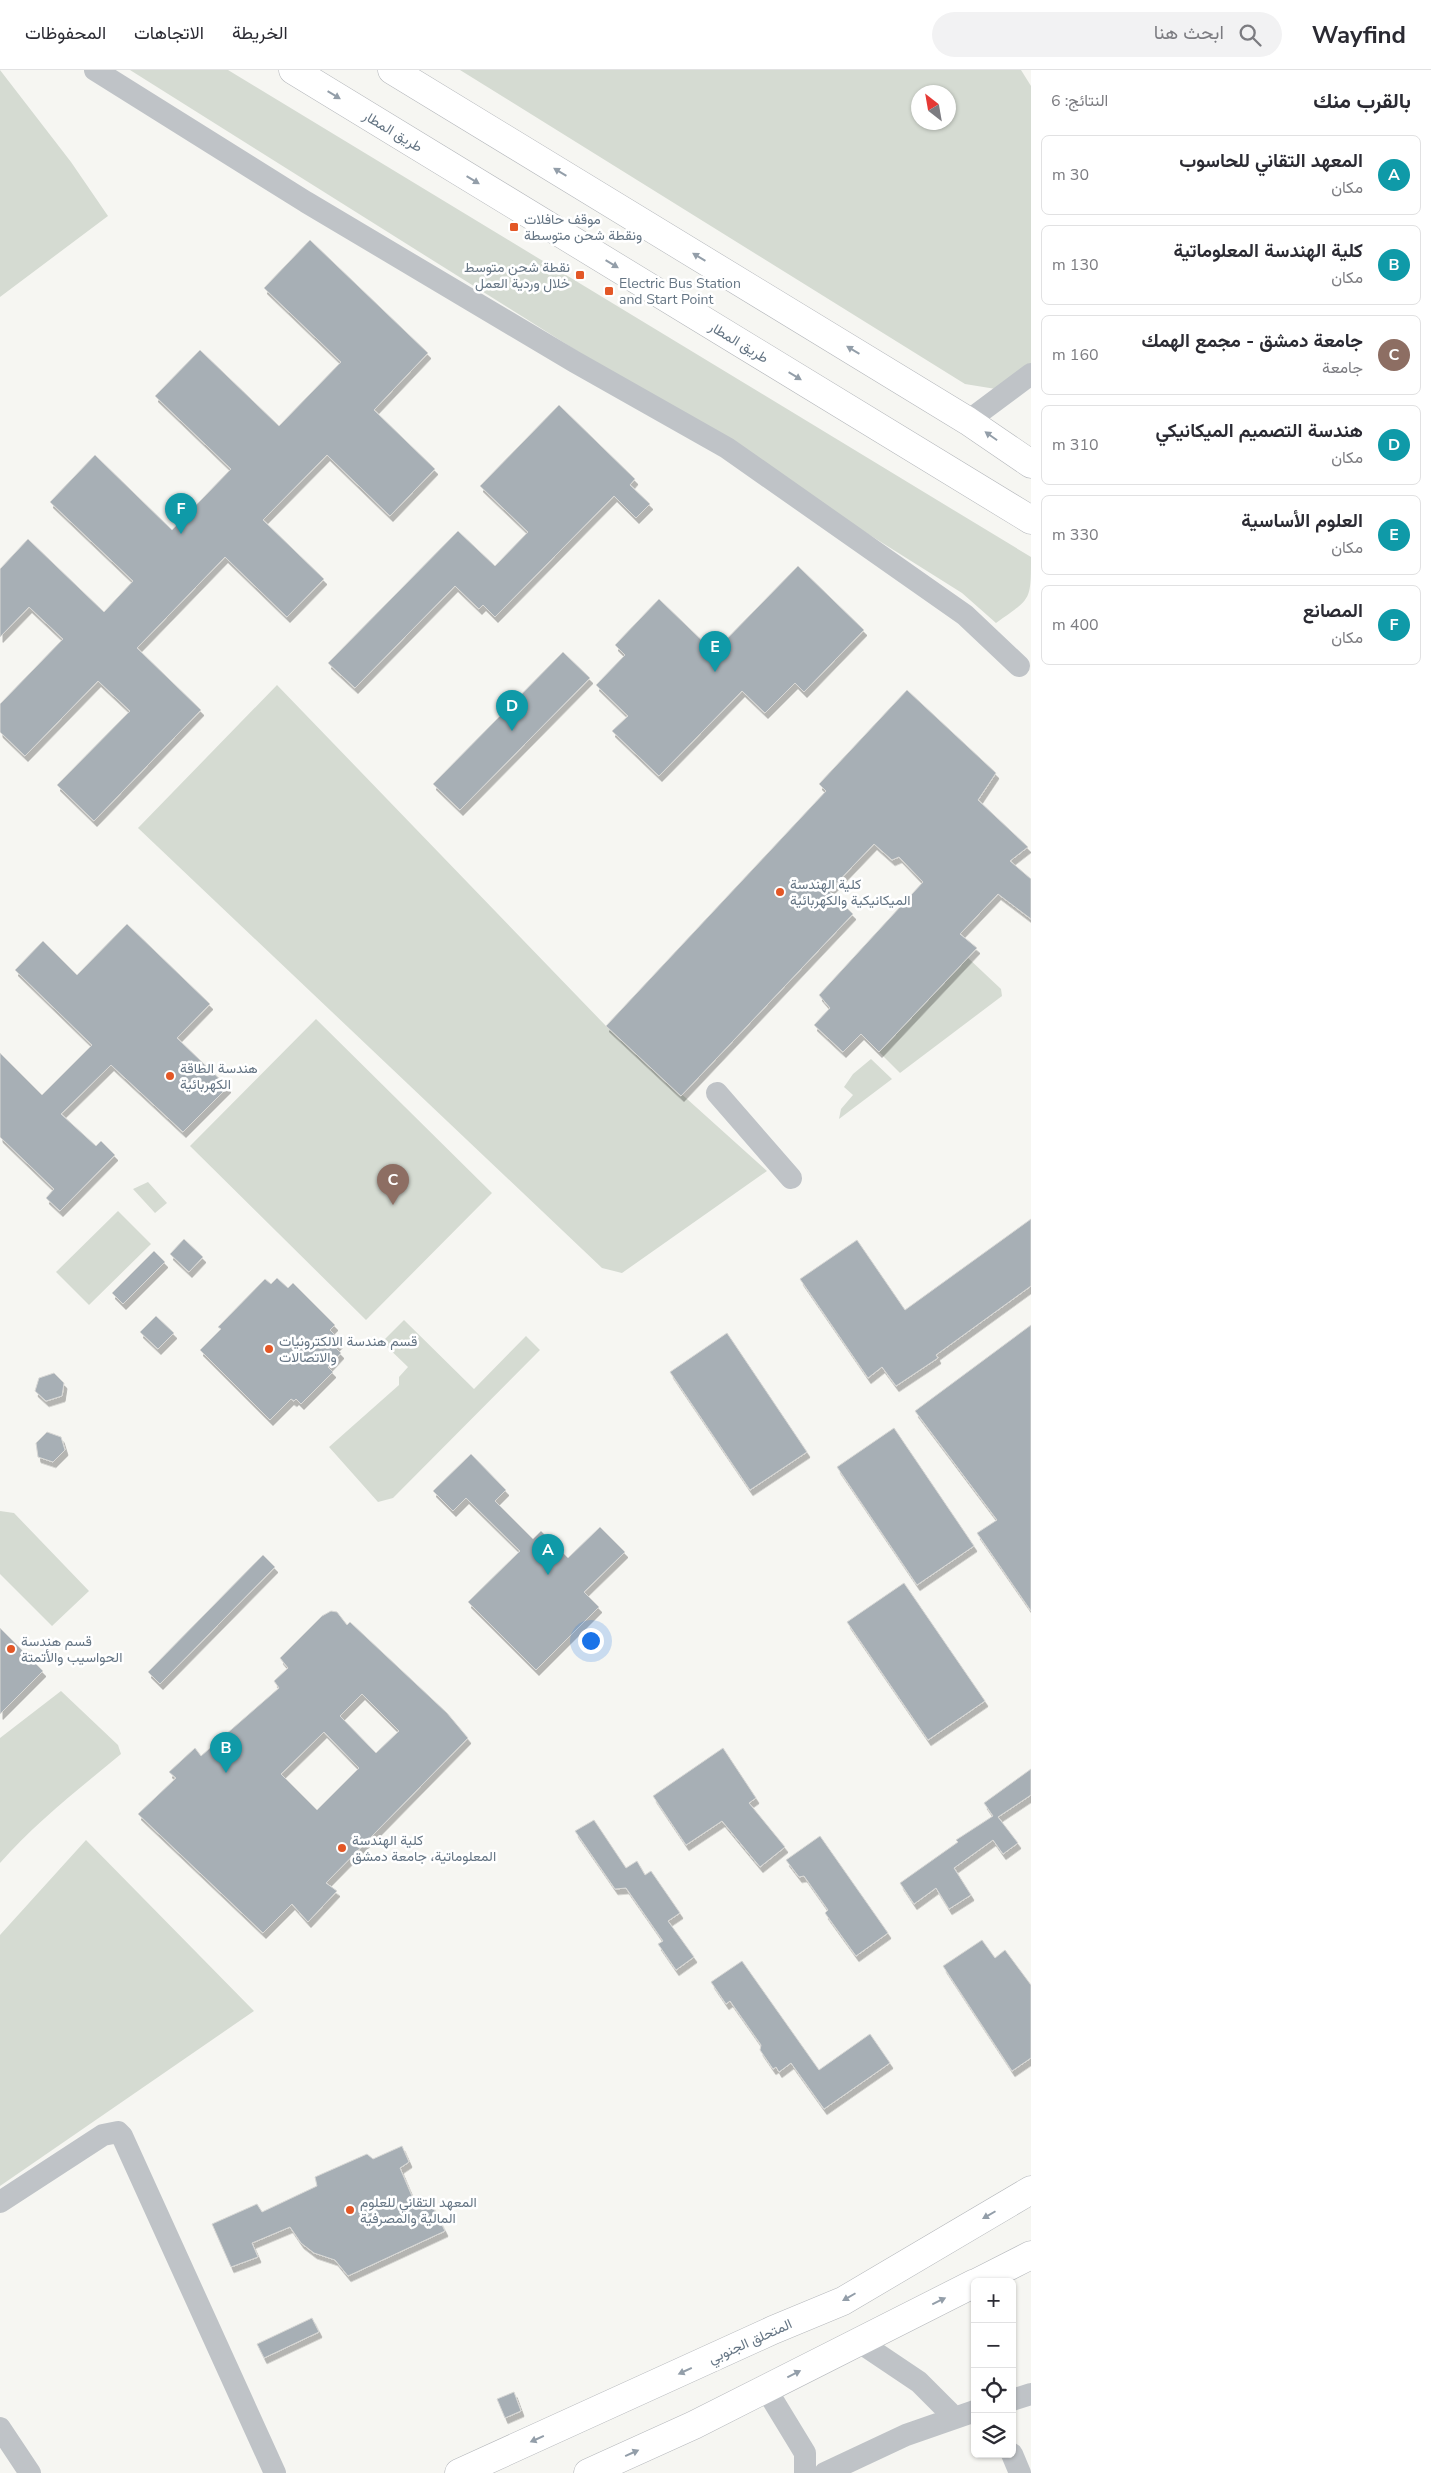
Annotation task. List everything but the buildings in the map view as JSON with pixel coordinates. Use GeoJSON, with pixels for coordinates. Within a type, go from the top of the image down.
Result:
{"type":"FeatureCollection","features":[{"type":"Feature","properties":{"kind":"highway","name":"طريق المطار"},"geometry":{"type":"LineString","coordinates":[[292,70],[1031,520]]}},
{"type":"Feature","properties":{"kind":"highway"},"geometry":{"type":"LineString","coordinates":[[392,70],[968,421],[1031,464]]}},
{"type":"Feature","properties":{"kind":"highway","name":"المتحلق الجنوبي"},"geometry":{"type":"LineString","coordinates":[[459,2473],[773,2330],[843,2301],[1031,2190]]}},
{"type":"Feature","properties":{"kind":"highway"},"geometry":{"type":"LineString","coordinates":[[984,2278],[1031,2255]]}},
{"type":"Feature","properties":{"kind":"highway"},"geometry":{"type":"LineString","coordinates":[[588,2473],[694,2425],[971,2284]]}},
{"type":"Feature","properties":{"kind":"street"},"geometry":{"type":"LineString","coordinates":[[94,70],[306,202],[575,362],[727,448],[965,615],[1019,666]]}},
{"type":"Feature","properties":{"kind":"street"},"geometry":{"type":"LineString","coordinates":[[968,421],[1031,374]]}},
{"type":"Feature","properties":{"kind":"street"},"geometry":{"type":"LineString","coordinates":[[717,1094],[791,1178]]}},
{"type":"Feature","properties":{"kind":"street"},"geometry":{"type":"LineString","coordinates":[[0,2202],[102,2135],[118,2132],[122,2136],[275,2473]]}},
{"type":"Feature","properties":{"kind":"street"},"geometry":{"type":"LineString","coordinates":[[858,2341],[964,2414]]}},
{"type":"Feature","properties":{"kind":"street"},"geometry":{"type":"LineString","coordinates":[[766,2389],[805,2453],[805,2473]]}},
{"type":"Feature","properties":{"kind":"street"},"geometry":{"type":"LineString","coordinates":[[1016,2399],[1031,2394]]}},
{"type":"Feature","properties":{"kind":"street"},"geometry":{"type":"LineString","coordinates":[[825,2473],[906,2434],[964,2414]]}},
{"type":"Feature","properties":{"kind":"street"},"geometry":{"type":"LineString","coordinates":[[0,2428],[30,2473]]}},
{"type":"Feature","properties":{"kind":"street"},"geometry":{"type":"LineString","coordinates":[[1014,2458],[1020,2473]]}},
{"type":"Feature","properties":{"kind":"shaded area"},"geometry":{"type":"Polygon","coordinates":[[[0,70],[71,162],[108,216],[0,297],[0,70]]]}},
{"type":"Feature","properties":{"kind":"shaded area"},"geometry":{"type":"Polygon","coordinates":[[[130,70],[228,70],[1031,557],[1030,583],[1027,598],[996,623],[962,593],[130,70]]]}},
{"type":"Feature","properties":{"kind":"shaded area"},"geometry":{"type":"Polygon","coordinates":[[[460,70],[1021,70],[1031,86],[1031,368],[1002,390],[965,384],[460,70]]]}},
{"type":"Feature","properties":{"kind":"shaded area"},"geometry":{"type":"Polygon","coordinates":[[[277,685],[606,1026],[767,1171],[622,1273],[602,1268],[138,828],[277,685]]]}},
{"type":"Feature","properties":{"kind":"shaded area"},"geometry":{"type":"Polygon","coordinates":[[[967,957],[1001,989],[1002,996],[900,1073],[879,1052],[967,957]]]}},
{"type":"Feature","properties":{"kind":"shaded area"},"geometry":{"type":"Polygon","coordinates":[[[316,1019],[492,1193],[366,1320],[190,1146],[316,1019]]]}},
{"type":"Feature","properties":{"kind":"shaded area"},"geometry":{"type":"Polygon","coordinates":[[[871,1059],[892,1079],[839,1119],[841,1109],[853,1095],[844,1087],[853,1074],[871,1059]]]}},
{"type":"Feature","properties":{"kind":"shaded area"},"geometry":{"type":"Polygon","coordinates":[[[148,1182],[167,1203],[155,1213],[133,1189],[148,1182]]]}},
{"type":"Feature","properties":{"kind":"shaded area"},"geometry":{"type":"Polygon","coordinates":[[[118,1211],[151,1244],[89,1305],[56,1272],[118,1211]]]}},
{"type":"Feature","properties":{"kind":"shaded area"},"geometry":{"type":"Polygon","coordinates":[[[404,1320],[474,1389],[526,1336],[540,1350],[393,1498],[378,1502],[329,1447],[399,1385],[399,1377],[408,1367],[382,1342],[404,1320]]]}},
{"type":"Feature","properties":{"kind":"shaded area"},"geometry":{"type":"Polygon","coordinates":[[[0,1511],[14,1513],[89,1591],[52,1626],[0,1574],[0,1511]]]}},
{"type":"Feature","properties":{"kind":"shaded area"},"geometry":{"type":"Polygon","coordinates":[[[61,1691],[118,1745],[121,1754],[43,1820],[0,1863],[0,1738],[61,1691]]]}},
{"type":"Feature","properties":{"kind":"shaded area"},"geometry":{"type":"Polygon","coordinates":[[[86,1840],[254,2011],[0,2186],[0,1935],[86,1840]]]}},
{"type":"Feature","properties":{"kind":"place","name":"موقف حافلات ونقطة شحن متوسطة"},"geometry":{"type":"Point","coordinates":[514,227]}},
{"type":"Feature","properties":{"kind":"place","name":"نقطة شحن متوسط خلال وردية العمل"},"geometry":{"type":"Point","coordinates":[580,275]}},
{"type":"Feature","properties":{"kind":"place","name":"Electric Bus Station and Start Point"},"geometry":{"type":"Point","coordinates":[609,291]}},
{"type":"Feature","properties":{"kind":"place","name":"المصانع"},"geometry":{"type":"Point","coordinates":[181,534]}},
{"type":"Feature","properties":{"kind":"place","name":"العلوم الأساسية"},"geometry":{"type":"Point","coordinates":[715,672]}},
{"type":"Feature","properties":{"kind":"place","name":"هندسة التصميم الميكانيكي"},"geometry":{"type":"Point","coordinates":[512,731]}},
{"type":"Feature","properties":{"kind":"place","name":"كلية الهندسة الميكانيكية والكهربائية"},"geometry":{"type":"Point","coordinates":[780,892]}},
{"type":"Feature","properties":{"kind":"place","name":"هندسة الطاقة الكهربائية"},"geometry":{"type":"Point","coordinates":[170,1076]}},
{"type":"Feature","properties":{"kind":"place","name":"جامعة دمشق - مجمع الهمك"},"geometry":{"type":"Point","coordinates":[393,1205]}},
{"type":"Feature","properties":{"kind":"place","name":"قسم هندسة الالكترونيات والاتصالات"},"geometry":{"type":"Point","coordinates":[269,1349]}},
{"type":"Feature","properties":{"kind":"place","name":"المعهد التقاني للحاسوب"},"geometry":{"type":"Point","coordinates":[548,1575]}},
{"type":"Feature","properties":{"kind":"place","name":"قسم هندسة الحواسيب والأتمتة"},"geometry":{"type":"Point","coordinates":[11,1649]}},
{"type":"Feature","properties":{"kind":"place","name":"كلية الهندسة المعلوماتية"},"geometry":{"type":"Point","coordinates":[226,1773]}},
{"type":"Feature","properties":{"kind":"place","name":"كلية الهندسة المعلوماتية، جامعة دمشق"},"geometry":{"type":"Point","coordinates":[342,1848]}},
{"type":"Feature","properties":{"kind":"place","name":"المعهد التقاني للعلوم المالية والمصرفية"},"geometry":{"type":"Point","coordinates":[350,2210]}}]}
